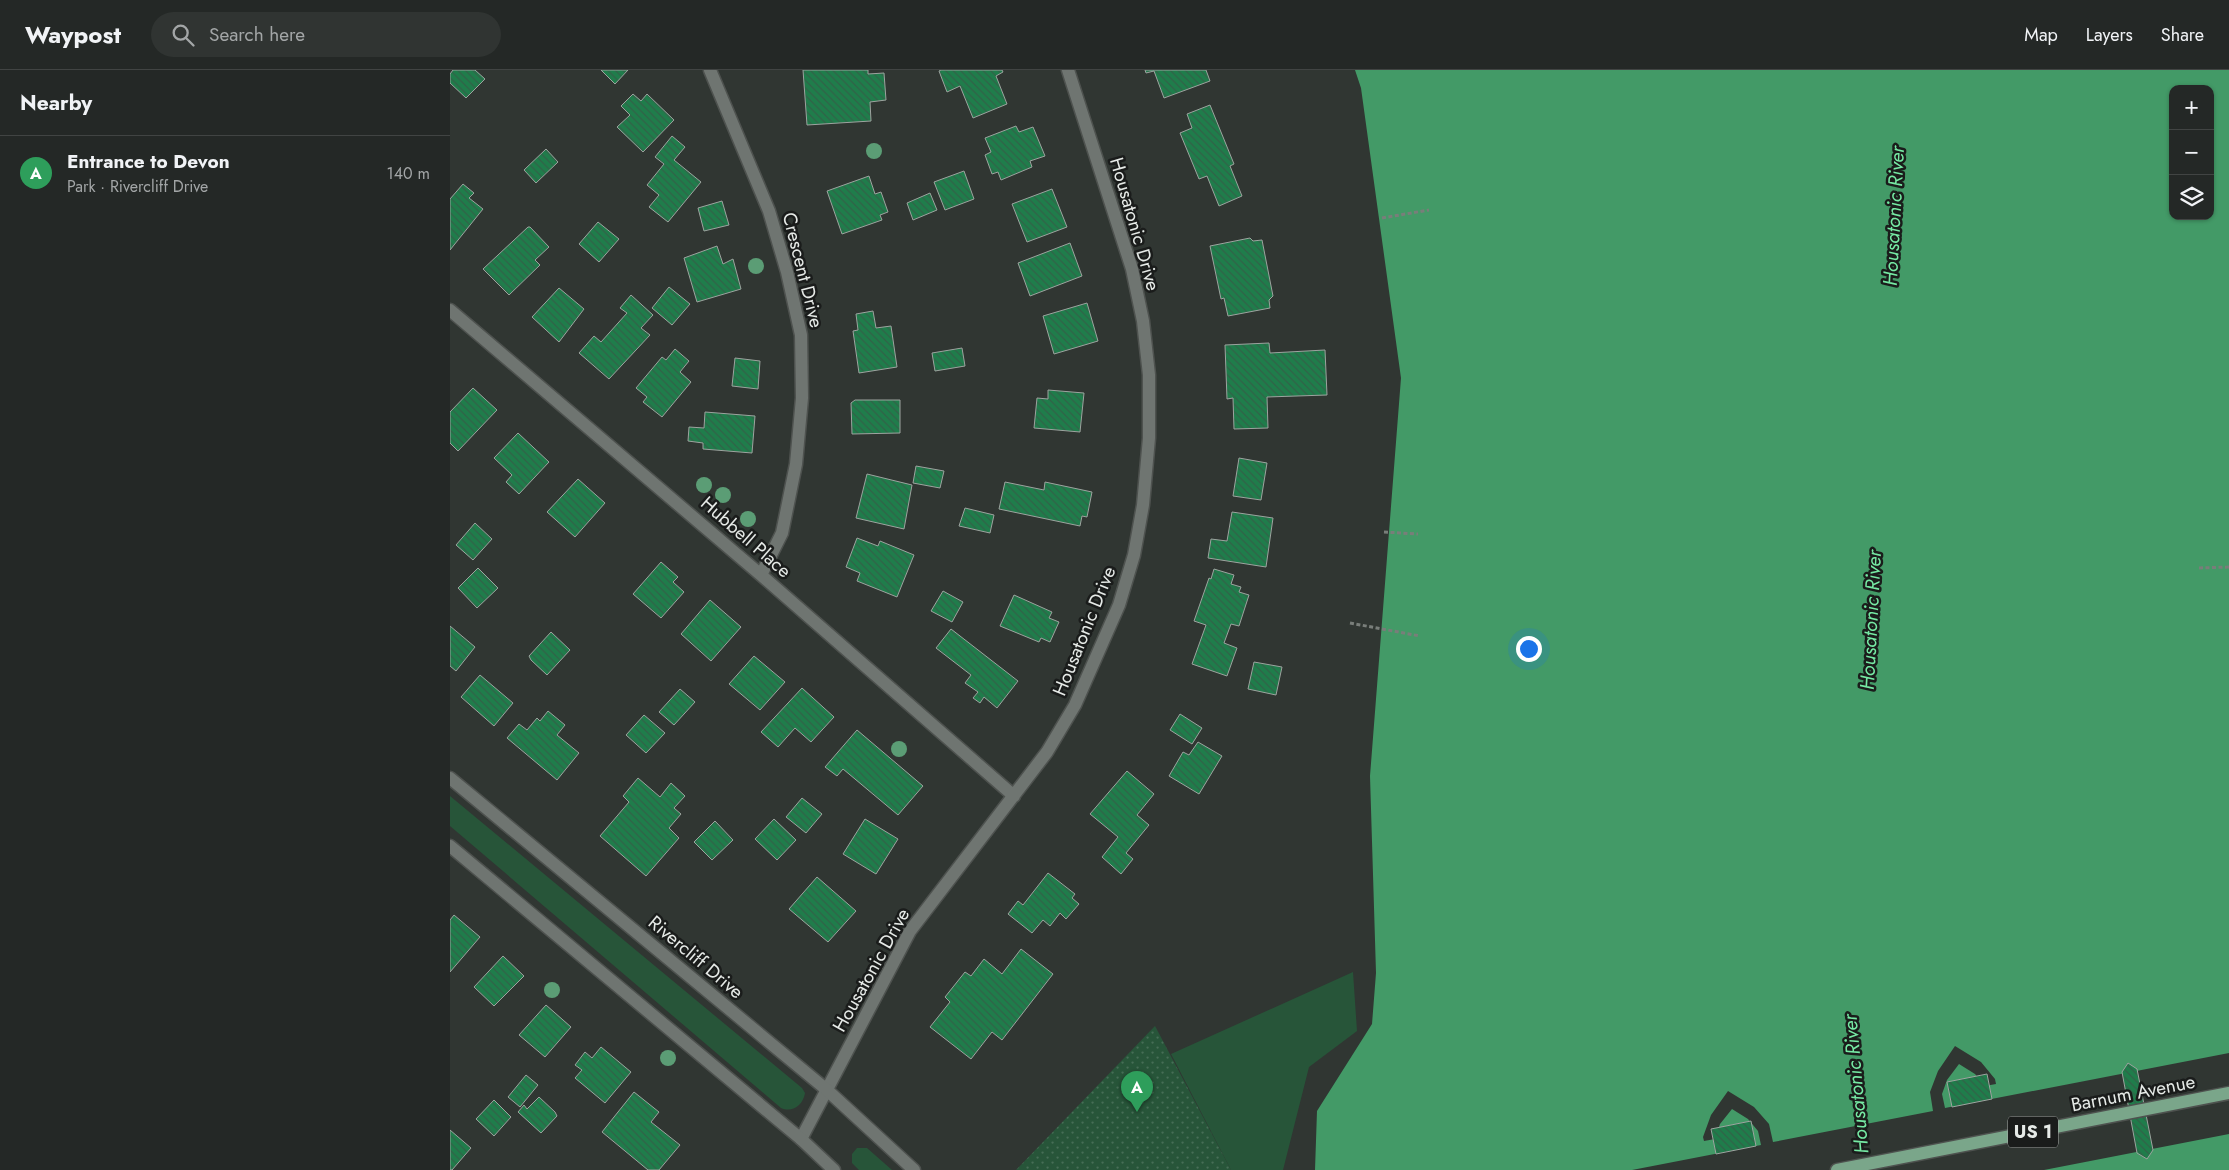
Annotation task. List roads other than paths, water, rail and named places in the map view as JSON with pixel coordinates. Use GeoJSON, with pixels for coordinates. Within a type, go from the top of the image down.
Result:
{"type":"FeatureCollection","features":[{"type":"Feature","properties":{"kind":"main road","name":"Barnum Avenue"},"geometry":{"type":"LineString","coordinates":[[1837,1170],[2229,1093]]}},
{"type":"Feature","properties":{"kind":"street","name":"Crescent Drive"},"geometry":{"type":"LineString","coordinates":[[710,70],[769,211],[787,272],[801,334],[802,398],[796,464],[782,533],[761,575]]}},
{"type":"Feature","properties":{"kind":"street","name":"Housatonic Drive"},"geometry":{"type":"LineString","coordinates":[[802,1139],[910,931],[1047,752],[1075,705],[1119,605],[1134,556],[1143,505],[1150,438],[1149,375],[1143,321],[1132,269],[1068,70]]}},
{"type":"Feature","properties":{"kind":"street","name":"Hubbell Place"},"geometry":{"type":"LineString","coordinates":[[450,310],[761,575],[1014,796]]}},
{"type":"Feature","properties":{"kind":"street","name":"Rivercliff Drive"},"geometry":{"type":"LineString","coordinates":[[450,778],[827,1090],[914,1170]]}},
{"type":"Feature","properties":{"kind":"street"},"geometry":{"type":"LineString","coordinates":[[450,846],[802,1139],[834,1170]]}},
{"type":"Feature","properties":{"kind":"water","name":"Housatonic River"},"geometry":{"type":"Polygon","coordinates":[[[1355,70],[2229,70],[2229,1170],[1315,1170],[1317,1111],[1372,1024],[1376,973],[1370,776],[1401,378],[1361,88],[1355,70]]]}},
{"type":"Feature","properties":{"kind":"place","name":"Entrance to Devon"},"geometry":{"type":"Point","coordinates":[1137,1112]}}]}
